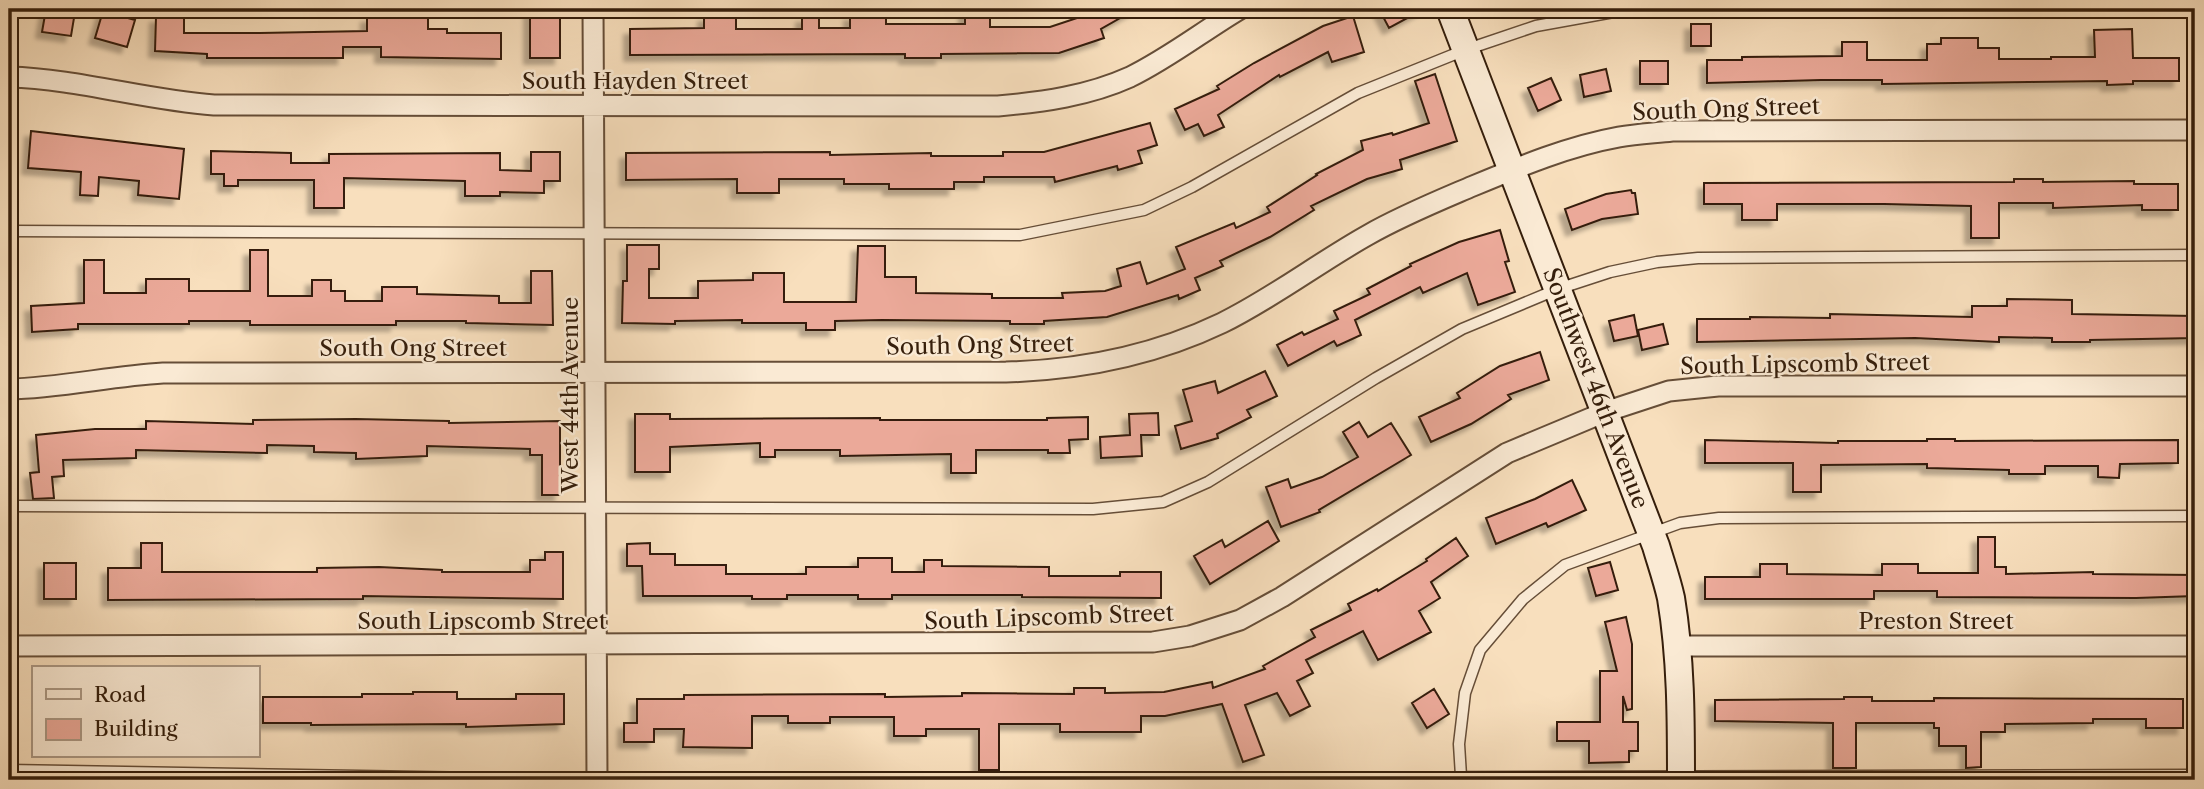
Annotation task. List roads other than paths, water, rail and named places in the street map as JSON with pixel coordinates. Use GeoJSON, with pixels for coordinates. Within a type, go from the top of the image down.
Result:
{"type":"FeatureCollection","features":[{"type":"Feature","properties":{"kind":"main road","name":"Southwest 46th Avenue"},"geometry":{"type":"LineString","coordinates":[[1450,9],[1652,533],[1670,595],[1678,646],[1681,682],[1681,778]]}},
{"type":"Feature","properties":{"kind":"street","name":"West 44th Avenue"},"geometry":{"type":"LineString","coordinates":[[593,9],[597,780]]}},
{"type":"Feature","properties":{"kind":"street","name":"South Hayden Street"},"geometry":{"type":"LineString","coordinates":[[9,77],[43,79],[179,103],[214,105],[998,106],[1081,94],[1128,78],[1240,9]]}},
{"type":"Feature","properties":{"kind":"street","name":"South Ong Street"},"geometry":{"type":"LineString","coordinates":[[9,389],[163,373],[1044,371],[1085,367],[1129,358],[1222,323],[1368,235],[1437,201],[1512,169],[1576,147],[1621,136],[1672,131],[2195,130]]}},
{"type":"Feature","properties":{"kind":"street","name":"South Lipscomb Street"},"geometry":{"type":"LineString","coordinates":[[9,646],[1153,642],[1191,636],[1240,620],[1282,597],[1507,453],[1605,412],[1669,391],[1718,386],[2195,386]]}},
{"type":"Feature","properties":{"kind":"street","name":"Preston Street"},"geometry":{"type":"LineString","coordinates":[[1678,646],[2195,646]]}},
{"type":"Feature","properties":{"kind":"lane"},"geometry":{"type":"LineString","coordinates":[[9,231],[1020,235],[1144,210],[1192,187],[1358,93],[1465,50],[1536,26],[1630,9]]}},
{"type":"Feature","properties":{"kind":"lane"},"geometry":{"type":"LineString","coordinates":[[9,506],[1093,509],[1163,502],[1208,482],[1376,378],[1462,329],[1558,289],[1610,272],[1657,262],[1698,258],[2195,256]]}},
{"type":"Feature","properties":{"kind":"lane"},"geometry":{"type":"LineString","coordinates":[[1461,776],[1459,744],[1465,693],[1480,650],[1523,599],[1565,565],[1680,523],[1719,518],[2195,516]]}},
{"type":"Feature","properties":{"kind":"lane"},"geometry":{"type":"LineString","coordinates":[[9,770],[597,780],[2195,775]]}}]}
